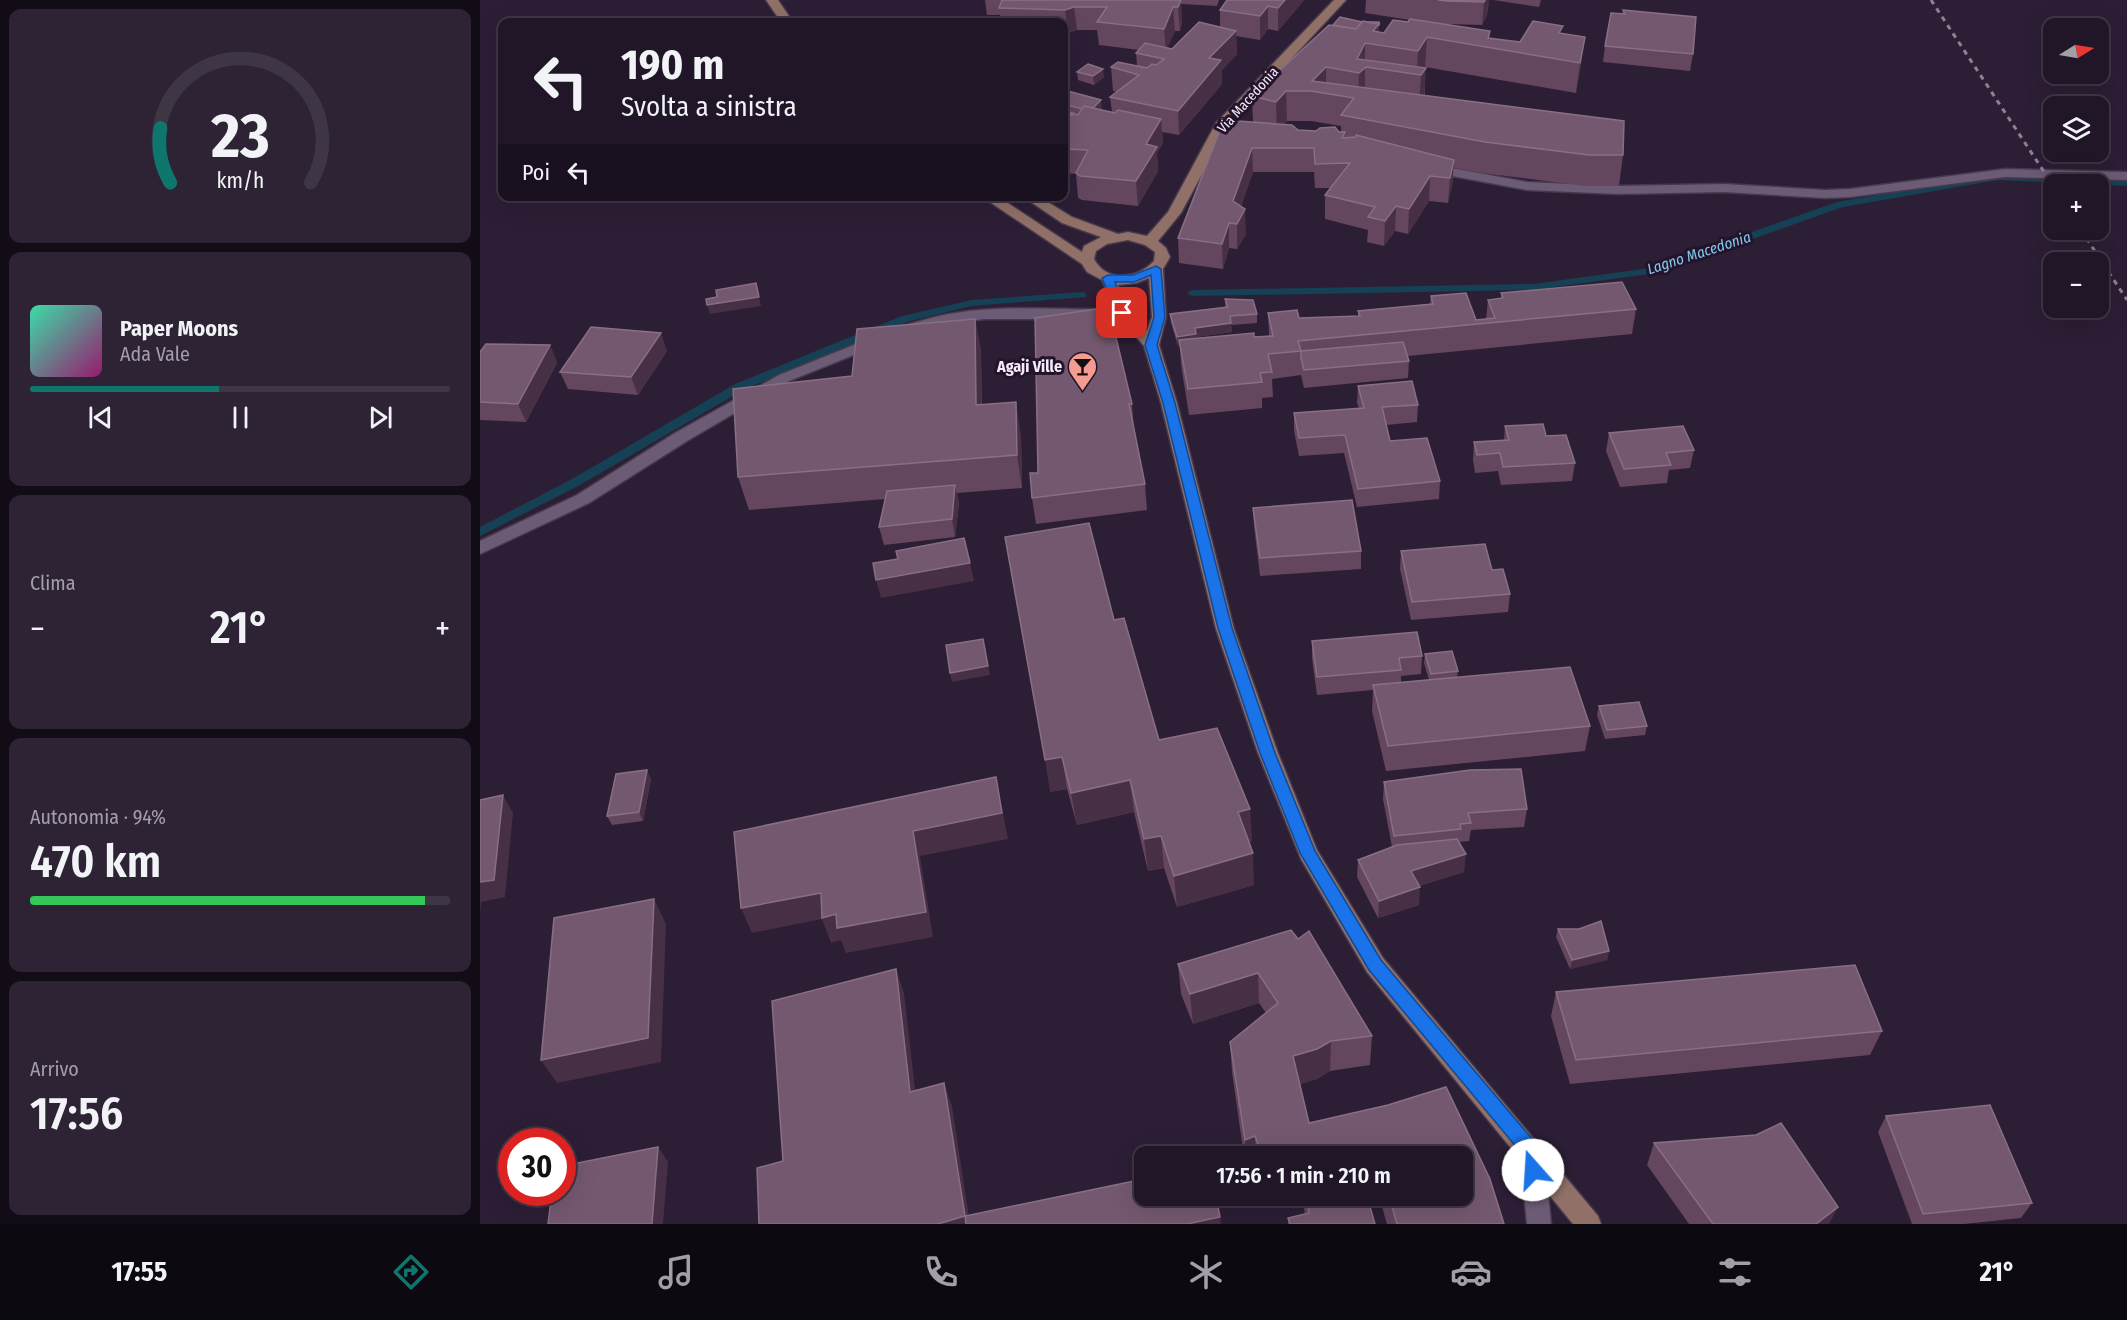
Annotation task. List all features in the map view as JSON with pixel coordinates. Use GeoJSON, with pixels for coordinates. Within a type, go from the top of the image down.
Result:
{"type":"FeatureCollection","features":[{"type":"Feature","properties":{"kind":"main road"},"geometry":{"type":"LineString","coordinates":[[772,0],[784,18]]}},
{"type":"Feature","properties":{"kind":"main road","name":"Via Macedonia"},"geometry":{"type":"LineString","coordinates":[[1151,241],[1174,213],[1221,126],[1340,0]]}},
{"type":"Feature","properties":{"kind":"main road"},"geometry":{"type":"LineString","coordinates":[[995,201],[1086,261]]}},
{"type":"Feature","properties":{"kind":"main road"},"geometry":{"type":"LineString","coordinates":[[1036,201],[1067,220],[1114,237]]}},
{"type":"Feature","properties":{"kind":"main road"},"geometry":{"type":"LineString","coordinates":[[1151,345],[1159,317],[1156,269],[1162,254],[1159,247],[1151,241],[1128,236],[1114,237],[1093,246],[1087,253],[1086,261],[1089,268],[1108,278],[1134,278],[1156,269]]}},
{"type":"Feature","properties":{"kind":"main road"},"geometry":{"type":"LineString","coordinates":[[1108,278],[1122,313],[1151,345],[1169,403],[1225,628],[1268,753],[1308,853],[1375,965],[1532,1152],[1589,1224]]}},
{"type":"Feature","properties":{"kind":"street"},"geometry":{"type":"LineString","coordinates":[[1221,126],[1240,130]]}},
{"type":"Feature","properties":{"kind":"street"},"geometry":{"type":"LineString","coordinates":[[1419,165],[1527,186],[1617,190],[1724,188],[1824,194],[1850,193],[2005,173],[2127,176]]}},
{"type":"Feature","properties":{"kind":"street"},"geometry":{"type":"LineString","coordinates":[[480,548],[583,499],[681,436],[784,378],[919,325],[986,312],[1122,313]]}},
{"type":"Feature","properties":{"kind":"street"},"geometry":{"type":"LineString","coordinates":[[1532,1152],[1539,1224]]}},
{"type":"Feature","properties":{"kind":"building"},"geometry":{"type":"Polygon","coordinates":[[[1002,0],[1181,0],[1178,7],[1173,7],[1164,29],[1097,22],[1107,7],[1074,7],[1065,10],[999,8],[1002,0]]]}},
{"type":"Feature","properties":{"kind":"building"},"geometry":{"type":"Polygon","coordinates":[[[1227,0],[1285,0],[1278,8],[1268,6],[1260,16],[1220,10],[1227,0]]]}},
{"type":"Feature","properties":{"kind":"building"},"geometry":{"type":"Polygon","coordinates":[[[1438,0],[1485,0],[1484,2],[1438,0]]]}},
{"type":"Feature","properties":{"kind":"building"},"geometry":{"type":"Polygon","coordinates":[[[1623,10],[1696,17],[1693,54],[1605,46],[1611,13],[1625,14],[1623,10]]]}},
{"type":"Feature","properties":{"kind":"building"},"geometry":{"type":"Polygon","coordinates":[[[1340,17],[1362,22],[1356,29],[1333,25],[1340,17]]]}},
{"type":"Feature","properties":{"kind":"building"},"geometry":{"type":"Polygon","coordinates":[[[1410,19],[1490,31],[1488,38],[1520,42],[1533,21],[1563,26],[1559,33],[1585,37],[1580,63],[1427,37],[1418,51],[1365,43],[1357,59],[1426,68],[1421,75],[1366,67],[1359,73],[1326,67],[1312,81],[1624,121],[1623,155],[1589,155],[1485,142],[1341,115],[1354,98],[1311,91],[1286,91],[1276,102],[1252,96],[1329,25],[1356,29],[1363,21],[1379,24],[1373,31],[1384,33],[1393,20],[1408,22],[1410,19]]]}},
{"type":"Feature","properties":{"kind":"building"},"geometry":{"type":"Polygon","coordinates":[[[1199,22],[1236,31],[1209,58],[1221,60],[1178,111],[1110,97],[1139,75],[1111,67],[1118,62],[1147,68],[1152,64],[1156,65],[1164,59],[1136,53],[1145,43],[1172,49],[1199,22]]]}},
{"type":"Feature","properties":{"kind":"building"},"geometry":{"type":"Polygon","coordinates":[[[1088,64],[1103,69],[1093,76],[1077,72],[1088,64]]]}},
{"type":"Feature","properties":{"kind":"building"},"geometry":{"type":"Polygon","coordinates":[[[1068,91],[1101,100],[1093,108],[1084,106],[1083,109],[1068,105],[1068,91]]]}},
{"type":"Feature","properties":{"kind":"building"},"geometry":{"type":"Polygon","coordinates":[[[1084,106],[1161,119],[1146,144],[1157,147],[1136,181],[1080,176],[1076,173],[1088,150],[1068,149],[1068,116],[1078,115],[1084,106]]]}},
{"type":"Feature","properties":{"kind":"building"},"geometry":{"type":"Polygon","coordinates":[[[1224,120],[1292,125],[1298,130],[1316,131],[1320,128],[1335,127],[1339,132],[1345,132],[1342,138],[1356,137],[1356,135],[1454,160],[1450,178],[1430,176],[1409,209],[1396,206],[1385,221],[1368,217],[1375,207],[1325,195],[1350,163],[1315,164],[1314,148],[1252,148],[1233,201],[1245,209],[1237,224],[1229,223],[1222,244],[1178,238],[1224,120]]]}},
{"type":"Feature","properties":{"kind":"building"},"geometry":{"type":"Polygon","coordinates":[[[1622,282],[1636,309],[1298,341],[1301,351],[1268,354],[1272,372],[1260,373],[1262,382],[1188,389],[1179,340],[1254,333],[1254,337],[1273,336],[1268,313],[1297,310],[1299,318],[1360,316],[1358,311],[1433,304],[1431,296],[1466,293],[1476,320],[1495,318],[1488,300],[1503,298],[1501,293],[1622,282]]]}},
{"type":"Feature","properties":{"kind":"building"},"geometry":{"type":"Polygon","coordinates":[[[756,283],[759,297],[707,305],[706,299],[717,297],[716,290],[756,283]]]}},
{"type":"Feature","properties":{"kind":"building"},"geometry":{"type":"Polygon","coordinates":[[[1225,299],[1253,300],[1257,314],[1230,316],[1231,323],[1195,328],[1196,334],[1177,337],[1170,314],[1228,307],[1225,299]]]}},
{"type":"Feature","properties":{"kind":"building","name":"Agaji Ville"},"geometry":{"type":"Polygon","coordinates":[[[1103,308],[1114,329],[1132,404],[1129,404],[1145,484],[1032,498],[1030,473],[1038,473],[1035,318],[1103,308]]]}},
{"type":"Feature","properties":{"kind":"building"},"geometry":{"type":"Polygon","coordinates":[[[975,319],[976,405],[1016,402],[1017,455],[738,477],[733,389],[852,376],[857,329],[975,319]]]}},
{"type":"Feature","properties":{"kind":"building"},"geometry":{"type":"Polygon","coordinates":[[[591,327],[661,333],[631,377],[560,372],[591,327]]]}},
{"type":"Feature","properties":{"kind":"building"},"geometry":{"type":"Polygon","coordinates":[[[1403,342],[1409,361],[1304,370],[1301,358],[1301,351],[1403,342]]]}},
{"type":"Feature","properties":{"kind":"building"},"geometry":{"type":"Polygon","coordinates":[[[486,344],[550,345],[518,404],[480,402],[480,352],[486,344]]]}},
{"type":"Feature","properties":{"kind":"building"},"geometry":{"type":"Polygon","coordinates":[[[1412,381],[1418,405],[1382,407],[1390,441],[1427,438],[1440,481],[1358,489],[1345,435],[1299,438],[1294,413],[1364,408],[1358,386],[1412,381]]]}},
{"type":"Feature","properties":{"kind":"building"},"geometry":{"type":"Polygon","coordinates":[[[1543,424],[1546,436],[1566,435],[1575,463],[1503,467],[1500,453],[1477,455],[1474,442],[1509,440],[1505,426],[1543,424]]]}},
{"type":"Feature","properties":{"kind":"building"},"geometry":{"type":"Polygon","coordinates":[[[1683,426],[1694,450],[1666,453],[1671,465],[1624,469],[1609,433],[1683,426]]]}},
{"type":"Feature","properties":{"kind":"building"},"geometry":{"type":"Polygon","coordinates":[[[955,485],[952,519],[879,527],[887,491],[955,485]]]}},
{"type":"Feature","properties":{"kind":"building"},"geometry":{"type":"Polygon","coordinates":[[[1352,500],[1361,551],[1260,558],[1253,508],[1352,500]]]}},
{"type":"Feature","properties":{"kind":"building"},"geometry":{"type":"Polygon","coordinates":[[[1089,523],[1114,620],[1124,618],[1159,740],[1217,728],[1250,809],[1238,812],[1253,853],[1174,876],[1161,836],[1144,839],[1130,780],[1071,793],[1062,757],[1045,760],[1005,537],[1089,523]]]}},
{"type":"Feature","properties":{"kind":"building"},"geometry":{"type":"Polygon","coordinates":[[[964,538],[970,563],[876,580],[873,563],[898,559],[896,551],[964,538]]]}},
{"type":"Feature","properties":{"kind":"building"},"geometry":{"type":"Polygon","coordinates":[[[1485,544],[1492,570],[1503,569],[1510,594],[1412,602],[1401,551],[1485,544]]]}},
{"type":"Feature","properties":{"kind":"building"},"geometry":{"type":"Polygon","coordinates":[[[1417,632],[1422,656],[1399,658],[1401,670],[1317,677],[1312,641],[1417,632]]]}},
{"type":"Feature","properties":{"kind":"building"},"geometry":{"type":"Polygon","coordinates":[[[983,639],[988,666],[950,673],[946,645],[983,639]]]}},
{"type":"Feature","properties":{"kind":"building"},"geometry":{"type":"Polygon","coordinates":[[[1452,651],[1458,671],[1431,674],[1425,654],[1452,651]]]}},
{"type":"Feature","properties":{"kind":"building"},"geometry":{"type":"Polygon","coordinates":[[[1570,667],[1590,726],[1388,746],[1373,685],[1570,667]]]}},
{"type":"Feature","properties":{"kind":"building"},"geometry":{"type":"Polygon","coordinates":[[[1639,702],[1647,726],[1607,730],[1599,706],[1639,702]]]}},
{"type":"Feature","properties":{"kind":"building"},"geometry":{"type":"Polygon","coordinates":[[[1521,769],[1527,809],[1468,813],[1471,823],[1460,824],[1461,829],[1394,836],[1384,782],[1470,770],[1521,769]]]}},
{"type":"Feature","properties":{"kind":"building"},"geometry":{"type":"Polygon","coordinates":[[[647,770],[639,812],[607,816],[616,774],[647,770]]]}},
{"type":"Feature","properties":{"kind":"building"},"geometry":{"type":"Polygon","coordinates":[[[996,777],[1002,813],[913,831],[926,912],[837,928],[836,914],[822,918],[821,893],[741,908],[734,832],[996,777]]]}},
{"type":"Feature","properties":{"kind":"building"},"geometry":{"type":"Polygon","coordinates":[[[503,795],[494,880],[480,882],[480,800],[503,795]]]}},
{"type":"Feature","properties":{"kind":"building"},"geometry":{"type":"Polygon","coordinates":[[[1457,839],[1466,854],[1411,871],[1420,887],[1379,901],[1358,860],[1397,845],[1457,839]]]}},
{"type":"Feature","properties":{"kind":"building"},"geometry":{"type":"Polygon","coordinates":[[[654,899],[648,1038],[541,1060],[554,918],[654,899]]]}},
{"type":"Feature","properties":{"kind":"building"},"geometry":{"type":"Polygon","coordinates":[[[1601,921],[1609,951],[1572,960],[1558,929],[1579,929],[1601,921]]]}},
{"type":"Feature","properties":{"kind":"building"},"geometry":{"type":"Polygon","coordinates":[[[1291,930],[1298,939],[1309,931],[1372,1036],[1331,1041],[1317,1049],[1293,1056],[1309,1123],[1388,1105],[1446,1087],[1490,1179],[1504,1224],[1397,1224],[1392,1206],[1473,1206],[1473,1146],[1258,1146],[1255,1136],[1245,1140],[1230,1042],[1278,1003],[1258,973],[1190,994],[1178,964],[1291,930]]]}},
{"type":"Feature","properties":{"kind":"building"},"geometry":{"type":"Polygon","coordinates":[[[1855,965],[1882,1031],[1576,1060],[1556,992],[1855,965]]]}},
{"type":"Feature","properties":{"kind":"building"},"geometry":{"type":"Polygon","coordinates":[[[896,969],[910,1092],[944,1083],[965,1216],[938,1224],[759,1224],[757,1168],[783,1161],[772,1001],[896,969]]]}},
{"type":"Feature","properties":{"kind":"building"},"geometry":{"type":"Polygon","coordinates":[[[1990,1105],[2032,1203],[1923,1214],[1886,1116],[1990,1105]]]}},
{"type":"Feature","properties":{"kind":"building"},"geometry":{"type":"Polygon","coordinates":[[[1781,1123],[1838,1207],[1816,1224],[1713,1224],[1654,1143],[1756,1135],[1781,1123]]]}},
{"type":"Feature","properties":{"kind":"building"},"geometry":{"type":"Polygon","coordinates":[[[658,1147],[652,1224],[548,1224],[550,1206],[576,1206],[576,1163],[658,1147]]]}},
{"type":"Feature","properties":{"kind":"building"},"geometry":{"type":"Polygon","coordinates":[[[1134,1181],[1134,1206],[1218,1206],[1220,1217],[1187,1224],[966,1224],[965,1216],[1134,1181]]]}},
{"type":"Feature","properties":{"kind":"building"},"geometry":{"type":"Polygon","coordinates":[[[1308,1206],[1370,1206],[1375,1224],[1290,1224],[1288,1218],[1309,1213],[1308,1206]]]}},
{"type":"Feature","properties":{"kind":"waterway","name":"Lagno Macedonia"},"geometry":{"type":"LineString","coordinates":[[1192,293],[1533,287],[1652,271],[1841,204],[1998,177],[2127,183]]}},
{"type":"Feature","properties":{"kind":"waterway"},"geometry":{"type":"LineString","coordinates":[[480,532],[576,482],[739,387],[906,318],[972,303],[1082,295]]}},
{"type":"Feature","properties":{"kind":"railway"},"geometry":{"type":"LineString","coordinates":[[1931,0],[2045,174]]}},
{"type":"Feature","properties":{"kind":"railway"},"geometry":{"type":"LineString","coordinates":[[2088,240],[2127,300]]}},
{"type":"Feature","properties":{"kind":"place","name":"Agaji Ville"},"geometry":{"type":"Point","coordinates":[1083,392]}},
{"type":"Feature","properties":{"kind":"route"},"geometry":{"type":"LineString","coordinates":[[1122,313],[1108,278],[1121,280],[1134,278],[1156,269],[1159,317],[1151,345],[1169,403],[1225,628],[1268,753],[1308,853],[1375,965],[1532,1152],[1533,1170]]}}]}
